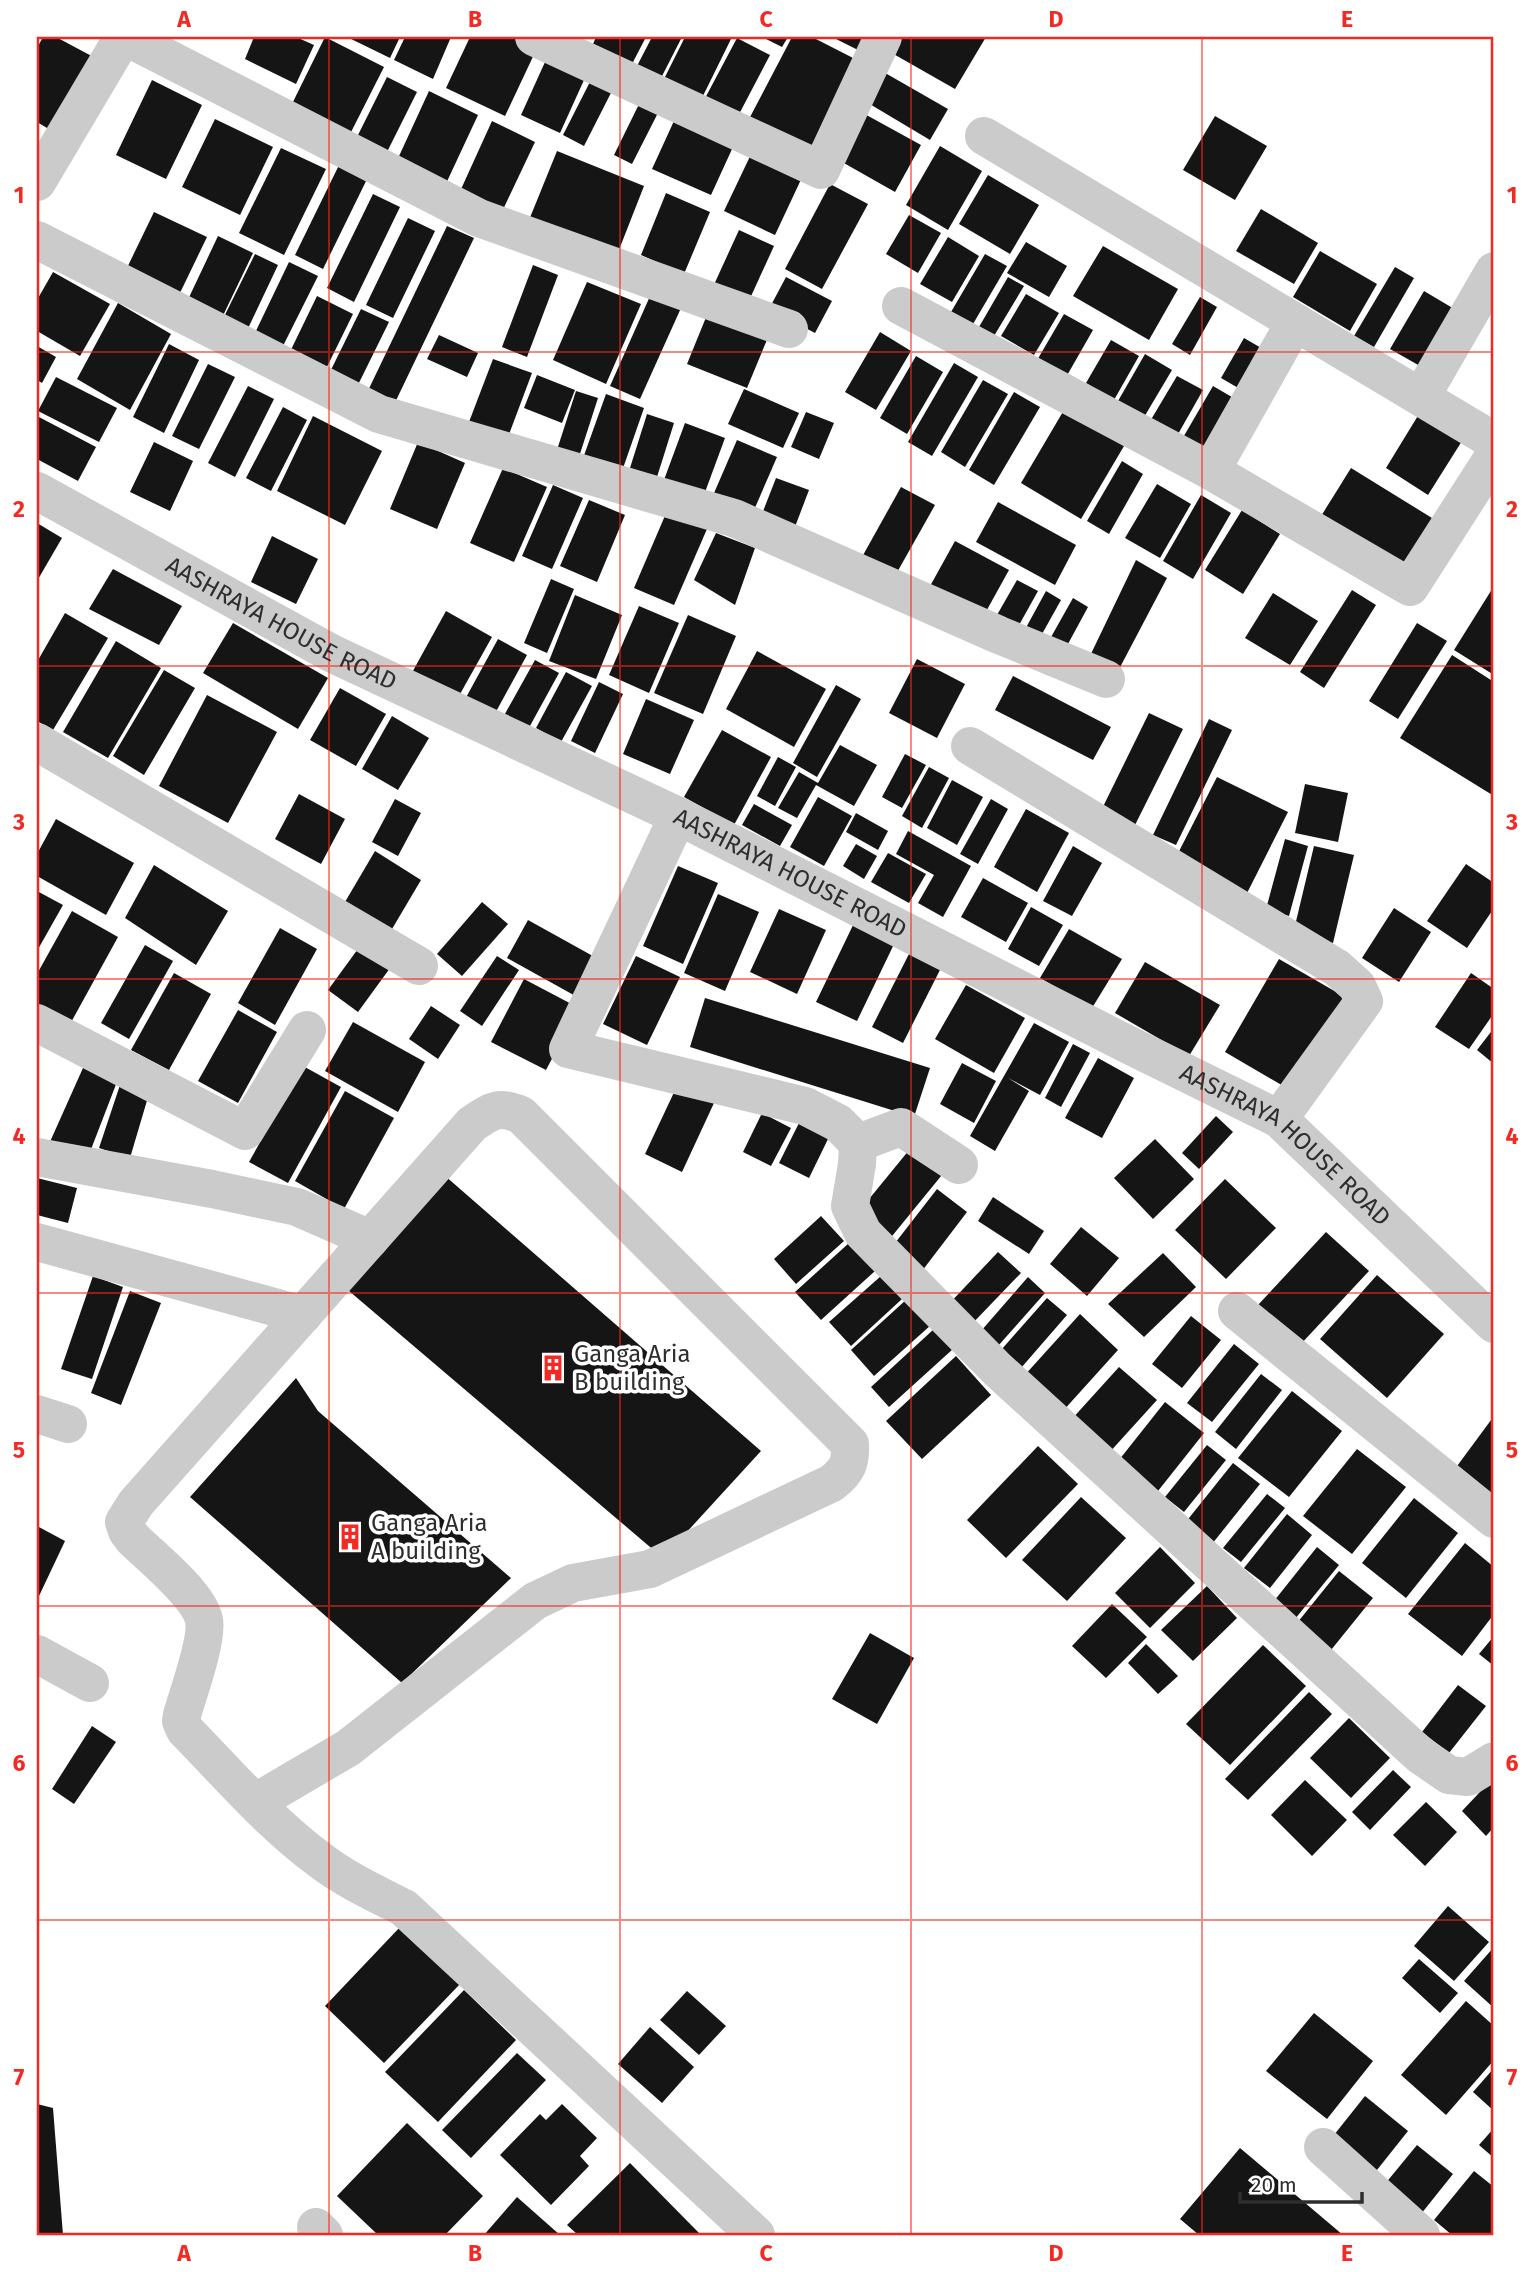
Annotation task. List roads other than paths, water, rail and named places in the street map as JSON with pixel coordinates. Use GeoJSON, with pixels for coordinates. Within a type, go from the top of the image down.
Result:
{"type":"FeatureCollection","features":[{"type":"Feature","properties":{"kind":"street"},"geometry":{"type":"LineString","coordinates":[[37,183],[124,37],[479,218],[789,329]]}},
{"type":"Feature","properties":{"kind":"street"},"geometry":{"type":"LineString","coordinates":[[534,37],[821,170],[883,37]]}},
{"type":"Feature","properties":{"kind":"street"},"geometry":{"type":"LineString","coordinates":[[984,136],[1494,441]]}},
{"type":"Feature","properties":{"kind":"street"},"geometry":{"type":"LineString","coordinates":[[37,240],[379,414],[734,518],[1105,679]]}},
{"type":"Feature","properties":{"kind":"street"},"geometry":{"type":"LineString","coordinates":[[1421,397],[1494,271]]}},
{"type":"Feature","properties":{"kind":"street"},"geometry":{"type":"LineString","coordinates":[[901,306],[1211,471],[1410,587],[1494,456]]}},
{"type":"Feature","properties":{"kind":"street"},"geometry":{"type":"LineString","coordinates":[[1211,471],[1295,322]]}},
{"type":"Feature","properties":{"kind":"street","name":"AASHRAYA HOUSE ROAD"},"geometry":{"type":"LineString","coordinates":[[37,491],[331,653],[678,816],[1279,1119],[1494,1324]]}},
{"type":"Feature","properties":{"kind":"street"},"geometry":{"type":"LineString","coordinates":[[37,743],[419,966]]}},
{"type":"Feature","properties":{"kind":"street"},"geometry":{"type":"LineString","coordinates":[[970,746],[1337,968],[1357,986],[1364,1001],[1279,1119]]}},
{"type":"Feature","properties":{"kind":"street"},"geometry":{"type":"LineString","coordinates":[[678,816],[568,1049],[805,1106],[838,1123],[858,1143],[850,1206],[863,1233],[960,1334],[1420,1755],[1449,1775],[1468,1777],[1494,1761]]}},
{"type":"Feature","properties":{"kind":"street"},"geometry":{"type":"LineString","coordinates":[[37,1023],[245,1130],[307,1030]]}},
{"type":"Feature","properties":{"kind":"street"},"geometry":{"type":"LineString","coordinates":[[256,1802],[348,1748],[535,1601],[573,1583],[650,1569],[832,1483],[845,1472],[850,1461],[850,1444],[522,1115],[509,1110],[492,1110],[472,1124],[136,1503],[124,1522],[134,1539],[200,1606],[205,1623],[199,1660],[182,1715],[183,1726],[278,1825],[319,1860],[404,1908],[756,2235]]}},
{"type":"Feature","properties":{"kind":"street"},"geometry":{"type":"LineString","coordinates":[[858,1143],[901,1127],[959,1165]]}},
{"type":"Feature","properties":{"kind":"street"},"geometry":{"type":"LineString","coordinates":[[37,1157],[212,1189],[297,1208],[370,1239]]}},
{"type":"Feature","properties":{"kind":"street"},"geometry":{"type":"LineString","coordinates":[[37,1242],[303,1315]]}},
{"type":"Feature","properties":{"kind":"street"},"geometry":{"type":"LineString","coordinates":[[1237,1311],[1494,1519]]}},
{"type":"Feature","properties":{"kind":"street"},"geometry":{"type":"LineString","coordinates":[[37,1654],[90,1683]]}},
{"type":"Feature","properties":{"kind":"street"},"geometry":{"type":"LineString","coordinates":[[1323,2147],[1421,2235]]}},
{"type":"Feature","properties":{"kind":"place","name":"Ganga Aria B building"},"geometry":{"type":"Point","coordinates":[553,1368]}},
{"type":"Feature","properties":{"kind":"place","name":"Ganga Aria A building"},"geometry":{"type":"Point","coordinates":[350,1537]}}]}
